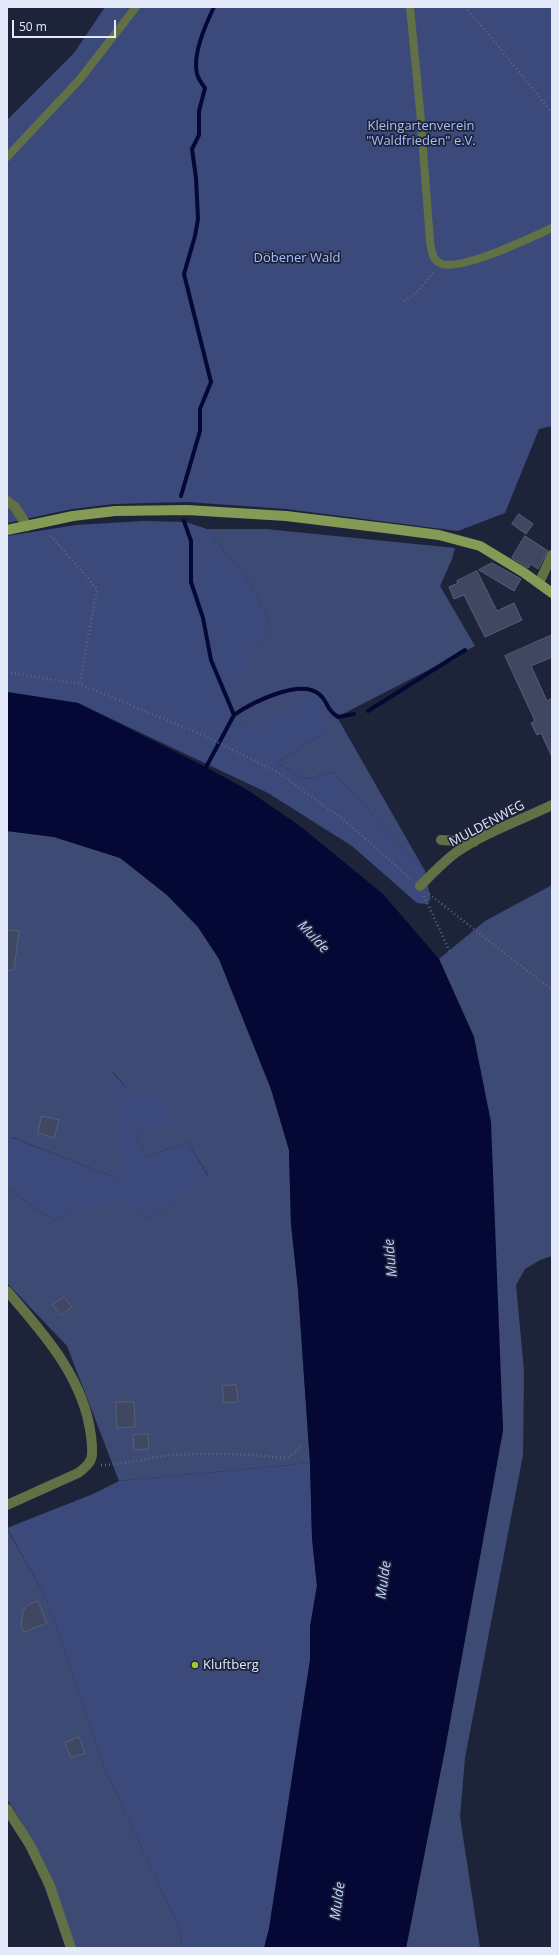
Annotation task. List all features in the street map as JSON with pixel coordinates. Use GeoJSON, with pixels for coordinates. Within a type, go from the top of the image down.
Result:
{"type":"FeatureCollection","features":[{"type":"Feature","properties":{"kind":"main road"},"geometry":{"type":"LineString","coordinates":[[7,530],[38,522],[115,511],[187,510],[286,516],[439,535],[480,546],[539,583],[552,593]]}},
{"type":"Feature","properties":{"kind":"street"},"geometry":{"type":"LineString","coordinates":[[7,501],[15,507],[27,526]]}},
{"type":"Feature","properties":{"kind":"street"},"geometry":{"type":"LineString","coordinates":[[539,583],[552,554]]}},
{"type":"Feature","properties":{"kind":"street","name":"MULDENWEG"},"geometry":{"type":"LineString","coordinates":[[420,886],[444,862],[474,842],[552,805]]}},
{"type":"Feature","properties":{"kind":"street"},"geometry":{"type":"LineString","coordinates":[[442,840],[474,842]]}},
{"type":"Feature","properties":{"kind":"street"},"geometry":{"type":"LineString","coordinates":[[7,1291],[59,1354],[73,1377],[89,1419],[92,1454],[88,1466],[78,1473],[7,1505]]}},
{"type":"Feature","properties":{"kind":"street"},"geometry":{"type":"LineString","coordinates":[[7,1810],[30,1845],[50,1886],[71,1948]]}},
{"type":"Feature","properties":{"kind":"lane"},"geometry":{"type":"LineString","coordinates":[[7,157],[80,79],[136,7]]}},
{"type":"Feature","properties":{"kind":"lane"},"geometry":{"type":"LineString","coordinates":[[410,7],[430,241],[432,253],[436,260],[441,264],[455,265],[496,252],[552,228]]}},
{"type":"Feature","properties":{"kind":"path"},"geometry":{"type":"LineString","coordinates":[[464,7],[499,47],[552,113]]}},
{"type":"Feature","properties":{"kind":"path"},"geometry":{"type":"LineString","coordinates":[[404,301],[416,293],[441,264]]}},
{"type":"Feature","properties":{"kind":"path"},"geometry":{"type":"LineString","coordinates":[[51,536],[97,589],[80,684]]}},
{"type":"Feature","properties":{"kind":"path"},"geometry":{"type":"LineString","coordinates":[[7,672],[80,684],[211,739],[277,772],[343,819],[453,914],[552,990]]}},
{"type":"Feature","properties":{"kind":"path"},"geometry":{"type":"LineString","coordinates":[[420,886],[451,954]]}},
{"type":"Feature","properties":{"kind":"path"},"geometry":{"type":"LineString","coordinates":[[88,1466],[120,1465],[162,1456],[205,1453],[286,1458],[296,1452],[302,1444]]}},
{"type":"Feature","properties":{"kind":"shaded area"},"geometry":{"type":"Polygon","coordinates":[[[207,529],[266,529],[455,548],[452,559],[440,586],[475,646],[337,717],[425,871],[333,772],[305,779],[277,763],[326,731],[249,730],[226,702],[271,625],[251,584],[207,529]]]}},
{"type":"Feature","properties":{"kind":"shaded area"},"geometry":{"type":"Polygon","coordinates":[[[7,831],[54,837],[121,858],[167,895],[198,927],[219,959],[271,1089],[289,1150],[291,1224],[298,1289],[310,1463],[119,1481],[67,1346],[7,1283],[7,1188],[53,1220],[115,1199],[151,1219],[208,1175],[188,1142],[145,1157],[136,1134],[160,1092],[130,1092],[113,1072],[122,1171],[114,1177],[12,1137],[7,1151],[7,831]]]}},
{"type":"Feature","properties":{"kind":"shaded area"},"geometry":{"type":"Polygon","coordinates":[[[552,885],[552,1256],[540,1260],[525,1269],[516,1285],[524,1371],[523,1455],[465,1758],[460,1817],[480,1948],[406,1948],[445,1749],[503,1430],[474,1037],[439,959],[485,921],[552,885]]]}},
{"type":"Feature","properties":{"kind":"shaded area"},"geometry":{"type":"Polygon","coordinates":[[[7,1529],[45,1596],[105,1769],[180,1930],[181,1948],[66,1948],[21,1821],[7,1799],[7,1529]]]}},
{"type":"Feature","properties":{"kind":"green space","name":"Döbener Wald"},"geometry":{"type":"Polygon","coordinates":[[[105,7],[552,7],[552,426],[539,429],[505,513],[458,531],[286,509],[187,502],[114,504],[72,509],[7,523],[7,120],[74,53],[105,7]]]}},
{"type":"Feature","properties":{"kind":"green space"},"geometry":{"type":"Polygon","coordinates":[[[143,521],[186,522],[207,529],[251,584],[271,625],[227,702],[249,730],[317,693],[326,731],[277,763],[305,779],[333,772],[425,871],[430,896],[430,900],[426,904],[417,903],[352,846],[268,793],[78,703],[7,692],[7,536],[76,525],[143,521]]]}},
{"type":"Feature","properties":{"kind":"green space"},"geometry":{"type":"Polygon","coordinates":[[[112,1072],[130,1092],[160,1092],[168,1099],[174,1125],[136,1134],[145,1157],[188,1142],[208,1176],[151,1219],[115,1200],[53,1220],[7,1188],[7,1151],[11,1137],[114,1177],[121,1171],[112,1072]]]}},
{"type":"Feature","properties":{"kind":"green space"},"geometry":{"type":"Polygon","coordinates":[[[310,1463],[312,1538],[317,1586],[310,1627],[310,1660],[269,1929],[264,1948],[181,1948],[180,1930],[105,1769],[45,1596],[7,1528],[93,1494],[119,1481],[310,1463]]]}},
{"type":"Feature","properties":{"kind":"water","name":"Mulde"},"geometry":{"type":"Polygon","coordinates":[[[7,692],[78,703],[206,767],[249,791],[300,826],[383,894],[439,959],[474,1037],[491,1122],[503,1430],[445,1749],[406,1948],[264,1948],[269,1929],[310,1660],[310,1627],[317,1586],[312,1538],[310,1463],[298,1289],[291,1224],[289,1150],[271,1089],[219,959],[198,927],[167,895],[120,858],[54,837],[7,831],[7,692]]]}},
{"type":"Feature","properties":{"kind":"building"},"geometry":{"type":"Polygon","coordinates":[[[519,514],[533,524],[526,534],[512,524],[519,514]]]}},
{"type":"Feature","properties":{"kind":"building"},"geometry":{"type":"Polygon","coordinates":[[[525,536],[548,551],[538,569],[531,564],[528,568],[512,558],[525,536]]]}},
{"type":"Feature","properties":{"kind":"building"},"geometry":{"type":"Polygon","coordinates":[[[492,563],[521,579],[514,591],[479,570],[492,563]]]}},
{"type":"Feature","properties":{"kind":"building"},"geometry":{"type":"Polygon","coordinates":[[[477,571],[497,611],[514,603],[522,620],[485,637],[464,595],[454,599],[449,587],[458,583],[457,581],[477,571]]]}},
{"type":"Feature","properties":{"kind":"building"},"geometry":{"type":"Polygon","coordinates":[[[552,635],[552,657],[531,666],[547,701],[552,698],[552,757],[541,733],[537,735],[531,723],[535,721],[505,656],[552,635]]]}},
{"type":"Feature","properties":{"kind":"building"},"geometry":{"type":"Polygon","coordinates":[[[7,930],[19,931],[14,970],[7,970],[7,930]]]}},
{"type":"Feature","properties":{"kind":"building"},"geometry":{"type":"Polygon","coordinates":[[[42,1116],[59,1120],[54,1138],[38,1133],[42,1116]]]}},
{"type":"Feature","properties":{"kind":"building"},"geometry":{"type":"Polygon","coordinates":[[[64,1297],[72,1307],[61,1315],[53,1305],[64,1297]]]}},
{"type":"Feature","properties":{"kind":"building"},"geometry":{"type":"Polygon","coordinates":[[[236,1385],[238,1402],[224,1403],[222,1386],[236,1385]]]}},
{"type":"Feature","properties":{"kind":"building"},"geometry":{"type":"Polygon","coordinates":[[[116,1402],[134,1402],[135,1427],[117,1428],[116,1402]]]}},
{"type":"Feature","properties":{"kind":"building"},"geometry":{"type":"Polygon","coordinates":[[[148,1434],[149,1449],[134,1450],[133,1435],[148,1434]]]}},
{"type":"Feature","properties":{"kind":"building"},"geometry":{"type":"Polygon","coordinates":[[[38,1601],[47,1623],[24,1632],[21,1625],[23,1611],[28,1605],[38,1601]]]}},
{"type":"Feature","properties":{"kind":"building"},"geometry":{"type":"Polygon","coordinates":[[[79,1737],[85,1753],[71,1758],[65,1743],[79,1737]]]}},
{"type":"Feature","properties":{"kind":"waterway"},"geometry":{"type":"LineString","coordinates":[[181,496],[200,431],[200,409],[211,382],[184,274],[195,236],[198,219],[196,178],[192,149],[199,135],[199,111],[205,88],[197,74],[196,57],[207,22],[214,7]]}},
{"type":"Feature","properties":{"kind":"waterway"},"geometry":{"type":"LineString","coordinates":[[184,521],[191,541],[191,582],[203,618],[211,660],[234,715],[204,771]]}},
{"type":"Feature","properties":{"kind":"waterway"},"geometry":{"type":"LineString","coordinates":[[368,711],[465,650]]}},
{"type":"Feature","properties":{"kind":"waterway"},"geometry":{"type":"LineString","coordinates":[[234,715],[263,699],[288,690],[300,689],[311,690],[319,694],[331,711],[338,717],[354,714]]}},
{"type":"Feature","properties":{"kind":"place","name":"Kluftberg"},"geometry":{"type":"Point","coordinates":[195,1665]}},
{"type":"Feature","properties":{"kind":"park label","name":"Kleingartenverein \"Waldfrieden\" e.V."},"geometry":{"type":"Point","coordinates":[421,134]}}]}
